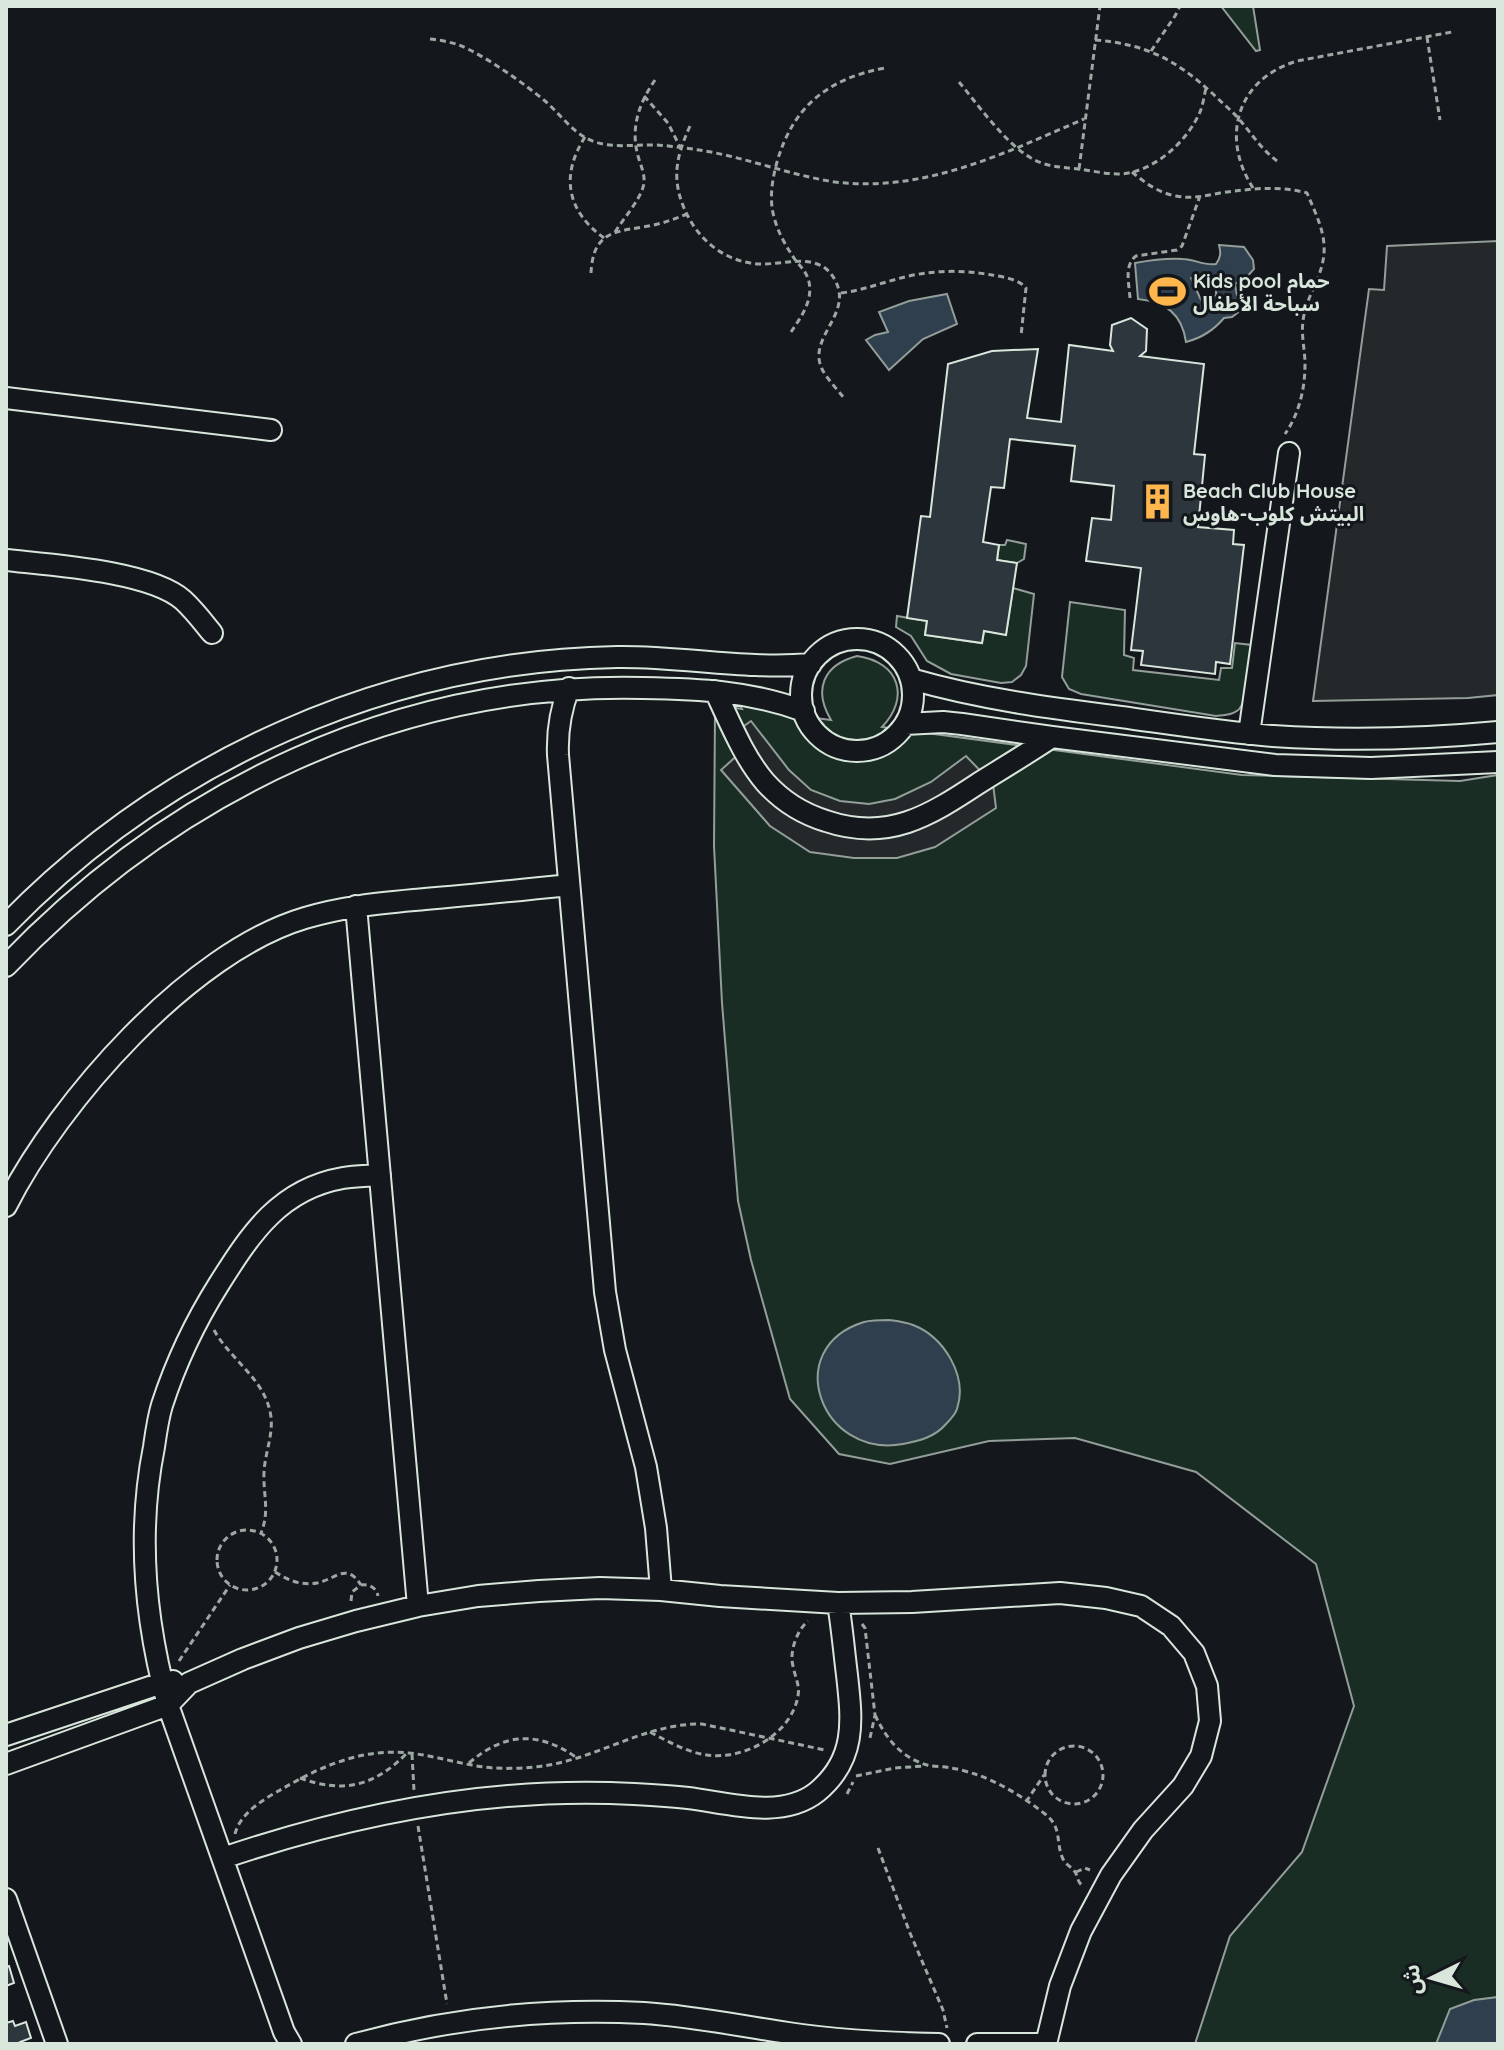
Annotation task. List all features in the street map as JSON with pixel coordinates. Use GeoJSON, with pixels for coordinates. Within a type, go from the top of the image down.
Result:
{"type":"FeatureCollection","features":[{"type":"Feature","properties":{"kind":"street"},"geometry":{"type":"LineString","coordinates":[[6,398],[271,430]]}},
{"type":"Feature","properties":{"kind":"street"},"geometry":{"type":"LineString","coordinates":[[1249,734],[1286,445]]}},
{"type":"Feature","properties":{"kind":"street"},"geometry":{"type":"LineString","coordinates":[[6,560],[116,574],[150,583],[181,598],[212,633]]}},
{"type":"Feature","properties":{"kind":"street"},"geometry":{"type":"LineString","coordinates":[[845,640],[873,640],[886,646],[906,666],[911,679],[914,695],[912,710],[905,724],[885,744],[872,749],[857,751],[830,744],[809,724],[804,711],[802,687],[811,664],[831,645],[845,640]]}},
{"type":"Feature","properties":{"kind":"street"},"geometry":{"type":"LineString","coordinates":[[6,925],[72,863],[132,816],[195,776],[320,715],[381,694],[442,677],[569,659],[668,658],[767,667],[811,664]]}},
{"type":"Feature","properties":{"kind":"street"},"geometry":{"type":"LineString","coordinates":[[911,679],[1009,702],[1249,734],[1375,739],[1498,732]]}},
{"type":"Feature","properties":{"kind":"street"},"geometry":{"type":"LineString","coordinates":[[6,966],[90,886],[149,841],[210,802],[331,743],[389,723],[509,695],[569,688],[715,691],[764,698],[804,711]]}},
{"type":"Feature","properties":{"kind":"street"},"geometry":{"type":"LineString","coordinates":[[569,688],[557,734],[605,1292],[615,1350],[646,1467],[656,1528],[661,1590]]}},
{"type":"Feature","properties":{"kind":"street"},"geometry":{"type":"LineString","coordinates":[[715,691],[750,761],[766,784],[788,803],[812,817],[839,826],[867,829],[895,826],[922,818],[1052,737]]}},
{"type":"Feature","properties":{"kind":"street"},"geometry":{"type":"LineString","coordinates":[[905,724],[943,722],[1275,765],[1371,768],[1498,762]]}},
{"type":"Feature","properties":{"kind":"street"},"geometry":{"type":"LineString","coordinates":[[6,1206],[47,1137],[83,1089],[123,1044],[208,969],[253,940],[303,918],[356,906],[569,885]]}},
{"type":"Feature","properties":{"kind":"street"},"geometry":{"type":"LineString","coordinates":[[356,906],[418,1606]]}},
{"type":"Feature","properties":{"kind":"street"},"geometry":{"type":"LineString","coordinates":[[291,2044],[284,2032],[230,1856],[168,1705],[151,1627],[144,1517],[161,1408],[180,1355],[205,1305],[242,1248],[280,1205],[311,1187],[344,1178],[380,1175]]}},
{"type":"Feature","properties":{"kind":"street"},"geometry":{"type":"LineString","coordinates":[[6,1764],[168,1705],[189,1683],[285,1643],[356,1621],[478,1596],[600,1588],[661,1590],[839,1611],[1060,1593],[1141,1606],[1171,1626],[1194,1653],[1207,1686],[1210,1721],[1201,1756],[1183,1786],[1143,1830],[1099,1896],[1081,1931],[1060,1986],[1046,2044],[977,2044]]}},
{"type":"Feature","properties":{"kind":"street"},"geometry":{"type":"LineString","coordinates":[[230,1856],[352,1819],[415,1807],[522,1795],[576,1793],[684,1797],[759,1807],[801,1801],[816,1793],[829,1780],[849,1744],[851,1709],[839,1611]]}},
{"type":"Feature","properties":{"kind":"street"},"geometry":{"type":"LineString","coordinates":[[6,1735],[162,1683],[189,1683]]}},
{"type":"Feature","properties":{"kind":"street"},"geometry":{"type":"LineString","coordinates":[[6,1899],[57,2044]]}},
{"type":"Feature","properties":{"kind":"street"},"geometry":{"type":"LineString","coordinates":[[356,2044],[451,2023],[514,2015],[580,2012],[646,2013],[870,2043],[944,2040]]}},
{"type":"Feature","properties":{"kind":"path"},"geometry":{"type":"LineString","coordinates":[[1079,169],[1100,6]]}},
{"type":"Feature","properties":{"kind":"path"},"geometry":{"type":"LineString","coordinates":[[1151,51],[1180,6]]}},
{"type":"Feature","properties":{"kind":"path"},"geometry":{"type":"LineString","coordinates":[[1253,188],[1239,162],[1236,133],[1244,102],[1265,75],[1297,61],[1452,32]]}},
{"type":"Feature","properties":{"kind":"path"},"geometry":{"type":"LineString","coordinates":[[1427,37],[1440,120]]}},
{"type":"Feature","properties":{"kind":"path"},"geometry":{"type":"LineString","coordinates":[[430,39],[472,51],[529,88],[585,137],[601,144],[680,147],[713,152],[836,182],[874,184],[944,174],[1084,119]]}},
{"type":"Feature","properties":{"kind":"path"},"geometry":{"type":"LineString","coordinates":[[1095,40],[1114,41],[1151,51],[1172,61],[1190,73],[1239,119],[1265,152],[1277,161]]}},
{"type":"Feature","properties":{"kind":"path"},"geometry":{"type":"LineString","coordinates":[[791,332],[806,308],[809,282],[804,269],[782,239],[774,216],[771,192],[781,146],[805,107],[822,92],[863,72],[885,68]]}},
{"type":"Feature","properties":{"kind":"path"},"geometry":{"type":"LineString","coordinates":[[615,232],[641,193],[644,183],[635,128],[644,96],[655,80]]}},
{"type":"Feature","properties":{"kind":"path"},"geometry":{"type":"LineString","coordinates":[[959,82],[1016,148],[1033,160],[1048,166],[1108,173],[1132,172],[1154,163],[1173,149],[1189,132],[1200,111],[1206,88]]}},
{"type":"Feature","properties":{"kind":"path"},"geometry":{"type":"LineString","coordinates":[[644,96],[668,123],[680,147]]}},
{"type":"Feature","properties":{"kind":"path"},"geometry":{"type":"LineString","coordinates":[[690,126],[680,147],[677,181],[687,214],[695,230],[707,243],[730,257],[756,264],[808,261],[820,265],[836,282],[840,294],[836,314],[820,343],[818,355],[821,368],[844,398]]}},
{"type":"Feature","properties":{"kind":"path"},"geometry":{"type":"LineString","coordinates":[[585,137],[573,159],[570,184],[573,201],[580,216],[604,238]]}},
{"type":"Feature","properties":{"kind":"path"},"geometry":{"type":"LineString","coordinates":[[1132,172],[1151,186],[1187,198],[1253,188],[1280,187],[1307,193],[1321,227],[1323,261],[1319,279],[1305,308],[1302,323],[1304,385],[1286,445]]}},
{"type":"Feature","properties":{"kind":"path"},"geometry":{"type":"LineString","coordinates":[[1130,298],[1128,264],[1131,259],[1141,254],[1177,250],[1182,246],[1200,196]]}},
{"type":"Feature","properties":{"kind":"path"},"geometry":{"type":"LineString","coordinates":[[591,273],[595,249],[604,238],[615,232],[658,225],[687,214]]}},
{"type":"Feature","properties":{"kind":"path"},"geometry":{"type":"LineString","coordinates":[[840,294],[932,272],[977,272],[999,276],[1020,282],[1026,288],[1021,336]]}},
{"type":"Feature","properties":{"kind":"path"},"geometry":{"type":"LineString","coordinates":[[205,1305],[216,1333],[259,1384],[269,1408],[271,1434],[264,1466],[267,1510],[261,1533]]}},
{"type":"Feature","properties":{"kind":"path"},"geometry":{"type":"LineString","coordinates":[[237,1531],[261,1533],[274,1546],[275,1572],[270,1580],[255,1589],[246,1591],[230,1585],[219,1572],[219,1548],[237,1531]]}},
{"type":"Feature","properties":{"kind":"path"},"geometry":{"type":"LineString","coordinates":[[275,1572],[305,1584],[343,1572],[350,1573],[361,1585]]}},
{"type":"Feature","properties":{"kind":"path"},"geometry":{"type":"LineString","coordinates":[[162,1683],[230,1585]]}},
{"type":"Feature","properties":{"kind":"path"},"geometry":{"type":"LineString","coordinates":[[356,1621],[351,1598],[355,1587],[371,1586],[378,1594],[376,1597]]}},
{"type":"Feature","properties":{"kind":"path"},"geometry":{"type":"LineString","coordinates":[[650,1732],[684,1749],[716,1756],[743,1751],[768,1738],[787,1722],[797,1700],[798,1684],[792,1659],[803,1625],[839,1611],[861,1622],[865,1628],[875,1715],[868,1746]]}},
{"type":"Feature","properties":{"kind":"path"},"geometry":{"type":"LineString","coordinates":[[875,1715],[894,1746],[928,1765]]}},
{"type":"Feature","properties":{"kind":"path"},"geometry":{"type":"LineString","coordinates":[[230,1856],[236,1830],[264,1799],[320,1768],[362,1755],[409,1753],[493,1768],[520,1768],[577,1758],[676,1725],[702,1724],[826,1751]]}},
{"type":"Feature","properties":{"kind":"path"},"geometry":{"type":"LineString","coordinates":[[467,1764],[500,1743],[520,1738],[560,1746],[577,1758]]}},
{"type":"Feature","properties":{"kind":"path"},"geometry":{"type":"LineString","coordinates":[[1026,1802],[1059,1750],[1076,1746],[1085,1748],[1099,1759],[1103,1776],[1096,1793],[1082,1803],[1073,1803],[1056,1797],[1046,1782],[1046,1773]]}},
{"type":"Feature","properties":{"kind":"path"},"geometry":{"type":"LineString","coordinates":[[409,1753],[451,2023]]}},
{"type":"Feature","properties":{"kind":"path"},"geometry":{"type":"LineString","coordinates":[[300,1778],[332,1787],[349,1786],[381,1775],[409,1753]]}},
{"type":"Feature","properties":{"kind":"path"},"geometry":{"type":"LineString","coordinates":[[856,1776],[928,1765],[953,1768],[1000,1785],[1049,1817],[1055,1826],[1064,1862],[1076,1872],[1079,1883],[1099,1896]]}},
{"type":"Feature","properties":{"kind":"path"},"geometry":{"type":"LineString","coordinates":[[847,1794],[860,1766]]}},
{"type":"Feature","properties":{"kind":"path"},"geometry":{"type":"LineString","coordinates":[[878,1848],[943,2010],[944,2040]]}},
{"type":"Feature","properties":{"kind":"path"},"geometry":{"type":"LineString","coordinates":[[1076,1872],[1089,1869],[1091,1876]]}},
{"type":"Feature","properties":{"kind":"green space"},"geometry":{"type":"Polygon","coordinates":[[[1221,6],[1253,6],[1260,50],[1256,51],[1221,6]]]}},
{"type":"Feature","properties":{"kind":"green space"},"geometry":{"type":"Polygon","coordinates":[[[1007,540],[1026,544],[1024,559],[1017,563],[997,560],[999,545],[1005,545],[1007,540]]]}},
{"type":"Feature","properties":{"kind":"green space"},"geometry":{"type":"Polygon","coordinates":[[[1013,588],[1034,594],[1026,666],[1012,682],[1001,683],[951,674],[927,661],[911,636],[896,627],[897,616],[927,621],[925,635],[982,643],[984,631],[1006,634],[1013,588]]]}},
{"type":"Feature","properties":{"kind":"green space"},"geometry":{"type":"Polygon","coordinates":[[[1070,602],[1125,610],[1124,655],[1134,658],[1133,670],[1219,680],[1221,668],[1232,668],[1235,643],[1252,645],[1247,687],[1240,708],[1216,716],[1081,694],[1069,689],[1062,677],[1070,602]]]}},
{"type":"Feature","properties":{"kind":"green space"},"geometry":{"type":"Polygon","coordinates":[[[857,656],[883,666],[896,683],[896,705],[882,727],[1242,775],[1460,781],[1498,775],[1498,2044],[1195,2044],[1230,1936],[1302,1852],[1354,1706],[1316,1564],[1196,1472],[1075,1438],[989,1441],[890,1464],[839,1454],[790,1399],[751,1260],[738,1201],[722,1003],[714,846],[715,712],[716,705],[742,709],[738,702],[764,707],[775,713],[831,720],[823,699],[824,680],[836,666],[857,656]]]}},
{"type":"Feature","properties":{"kind":"shaded area"},"geometry":{"type":"Polygon","coordinates":[[[1498,241],[1498,695],[1313,701],[1369,289],[1384,290],[1387,246],[1498,241]]]}},
{"type":"Feature","properties":{"kind":"shaded area"},"geometry":{"type":"Polygon","coordinates":[[[751,721],[789,770],[811,790],[840,801],[869,804],[895,799],[931,782],[966,756],[993,784],[996,808],[935,847],[897,858],[854,858],[810,852],[770,826],[721,770],[741,752],[731,735],[751,721]]]}},
{"type":"Feature","properties":{"kind":"water","name":"Kids pool حمام سباحة الأطفال"},"geometry":{"type":"Polygon","coordinates":[[[1219,245],[1244,247],[1253,260],[1254,269],[1235,284],[1237,295],[1245,307],[1232,317],[1224,318],[1207,333],[1186,342],[1181,324],[1171,311],[1157,303],[1138,299],[1135,263],[1187,259],[1216,264],[1220,257],[1219,245]],[[1199,275],[1191,278],[1201,300],[1216,295],[1214,286],[1207,285],[1199,275]]]}},
{"type":"Feature","properties":{"kind":"water"},"geometry":{"type":"Polygon","coordinates":[[[947,294],[957,324],[923,339],[889,370],[866,340],[888,332],[879,312],[909,301],[947,294]]]}},
{"type":"Feature","properties":{"kind":"water"},"geometry":{"type":"Polygon","coordinates":[[[889,1320],[910,1324],[924,1331],[943,1348],[956,1371],[960,1396],[954,1415],[932,1435],[903,1444],[874,1444],[850,1435],[832,1419],[821,1398],[818,1376],[823,1354],[838,1335],[864,1322],[889,1320]]]}},
{"type":"Feature","properties":{"kind":"water"},"geometry":{"type":"Polygon","coordinates":[[[1498,1997],[1498,2044],[1436,2044],[1450,2009],[1474,2000],[1498,1997]]]}},
{"type":"Feature","properties":{"kind":"building","name":"Beach Club House البيتش كلوب-هاوس"},"geometry":{"type":"Polygon","coordinates":[[[1131,318],[1147,329],[1146,351],[1140,356],[1204,364],[1194,454],[1205,455],[1198,527],[1234,530],[1233,544],[1244,545],[1230,664],[1216,662],[1215,674],[1141,665],[1143,651],[1131,650],[1141,568],[1086,561],[1092,518],[1111,520],[1114,486],[1071,481],[1075,446],[1010,439],[1004,488],[991,487],[983,542],[999,545],[997,560],[1017,563],[1006,635],[984,631],[982,643],[925,635],[927,621],[907,618],[921,516],[930,517],[948,364],[992,351],[1038,349],[1027,418],[1061,422],[1069,345],[1113,351],[1110,345],[1112,325],[1131,318]]]}},
{"type":"Feature","properties":{"kind":"building"},"geometry":{"type":"Polygon","coordinates":[[[9,1966],[14,1983],[6,1986],[6,1967],[9,1966]]]}},
{"type":"Feature","properties":{"kind":"building"},"geometry":{"type":"Polygon","coordinates":[[[13,2021],[15,2026],[26,2022],[31,2038],[21,2044],[6,2044],[6,2023],[13,2021]]]}},
{"type":"Feature","properties":{"kind":"place","name":"Kids pool حمام سباحة الأطفال"},"geometry":{"type":"Point","coordinates":[1167,292]}},
{"type":"Feature","properties":{"kind":"place","name":"Beach Club House البيتش كلوب-هاوس"},"geometry":{"type":"Point","coordinates":[1157,502]}}]}
